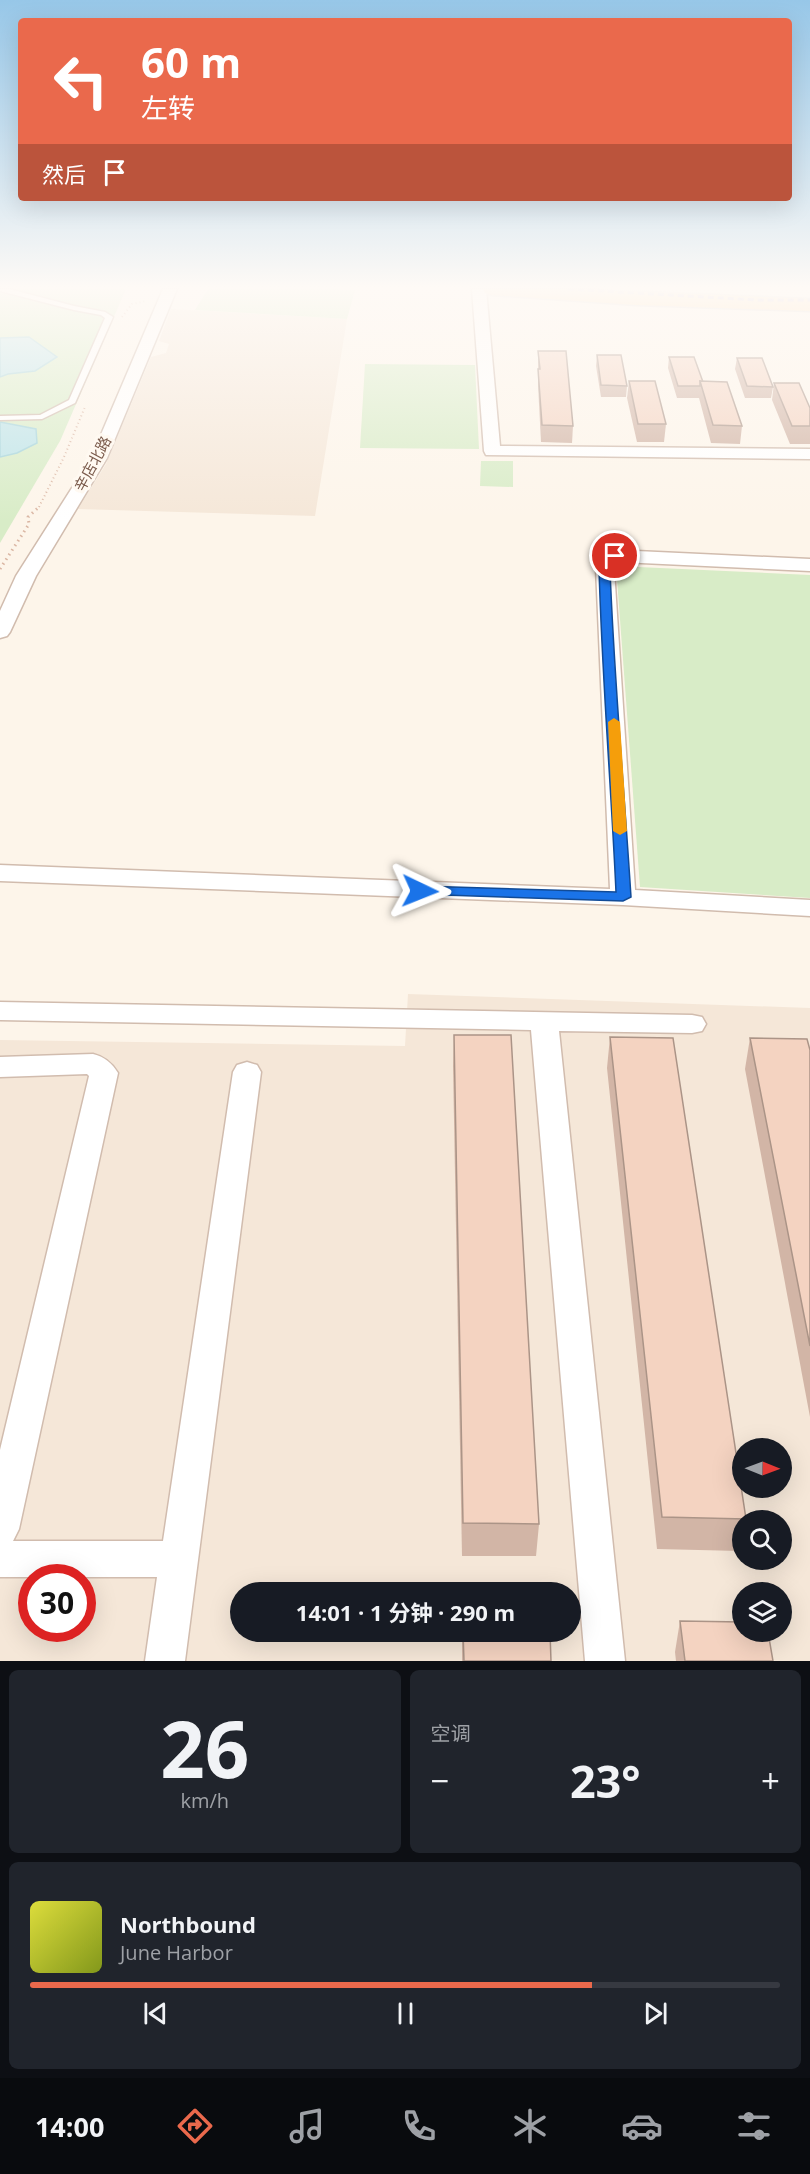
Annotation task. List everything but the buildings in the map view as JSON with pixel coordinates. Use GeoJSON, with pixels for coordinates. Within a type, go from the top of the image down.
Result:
{"type":"FeatureCollection","features":[{"type":"Feature","properties":{"kind":"street","name":"辛店北路"},"geometry":{"type":"LineString","coordinates":[[0,632],[26,576],[99,458],[137,367]]}},
{"type":"Feature","properties":{"kind":"street"},"geometry":{"type":"LineString","coordinates":[[485,367],[492,451],[810,454]]}},
{"type":"Feature","properties":{"kind":"street"},"geometry":{"type":"LineString","coordinates":[[623,897],[613,703],[608,669],[605,568],[615,556],[810,565]]}},
{"type":"Feature","properties":{"kind":"street"},"geometry":{"type":"LineString","coordinates":[[0,873],[623,897],[810,908]]}},
{"type":"Feature","properties":{"kind":"street"},"geometry":{"type":"LineString","coordinates":[[0,1011],[692,1024]]}},
{"type":"Feature","properties":{"kind":"street"},"geometry":{"type":"LineString","coordinates":[[544,1022],[605,1661]]}},
{"type":"Feature","properties":{"kind":"street"},"geometry":{"type":"LineString","coordinates":[[0,1067],[93,1064],[104,1073],[0,1529]]}},
{"type":"Feature","properties":{"kind":"street"},"geometry":{"type":"LineString","coordinates":[[165,1661],[247,1072]]}},
{"type":"Feature","properties":{"kind":"street"},"geometry":{"type":"LineString","coordinates":[[0,1559],[179,1558]]}},
{"type":"Feature","properties":{"kind":"lane"},"geometry":{"type":"LineString","coordinates":[[0,418],[42,417],[72,401],[88,367]]}},
{"type":"Feature","properties":{"kind":"path"},"geometry":{"type":"LineString","coordinates":[[0,569],[29,524],[28,517],[39,507],[86,405]]}},
{"type":"Feature","properties":{"kind":"shaded area"},"geometry":{"type":"Polygon","coordinates":[[[147,367],[339,367],[315,516],[78,509],[106,464],[147,367]]]}},
{"type":"Feature","properties":{"kind":"shaded area"},"geometry":{"type":"Polygon","coordinates":[[[408,994],[810,1008],[810,1661],[0,1661],[0,1040],[405,1046],[408,994]]]}},
{"type":"Feature","properties":{"kind":"green space"},"geometry":{"type":"Polygon","coordinates":[[[0,367],[92,367],[60,441],[0,543],[0,367]]]}},
{"type":"Feature","properties":{"kind":"green space"},"geometry":{"type":"Polygon","coordinates":[[[365,367],[475,367],[479,449],[360,448],[365,367]]]}},
{"type":"Feature","properties":{"kind":"green space"},"geometry":{"type":"Polygon","coordinates":[[[481,461],[513,461],[513,487],[480,486],[481,461]]]}},
{"type":"Feature","properties":{"kind":"green space"},"geometry":{"type":"Polygon","coordinates":[[[616,566],[810,575],[810,898],[640,887],[616,566]]]}},
{"type":"Feature","properties":{"kind":"water"},"geometry":{"type":"Polygon","coordinates":[[[0,367],[42,367],[35,371],[0,377],[0,367]]]}},
{"type":"Feature","properties":{"kind":"water"},"geometry":{"type":"Polygon","coordinates":[[[0,422],[36,429],[37,443],[17,453],[0,457],[0,422]]]}},
{"type":"Feature","properties":{"kind":"slow traffic"},"geometry":{"type":"LineString","coordinates":[[614,722],[620,831]]}},
{"type":"Feature","properties":{"kind":"route"},"geometry":{"type":"LineString","coordinates":[[420,891],[623,897],[613,703],[608,669],[605,568],[615,556]]}}]}
